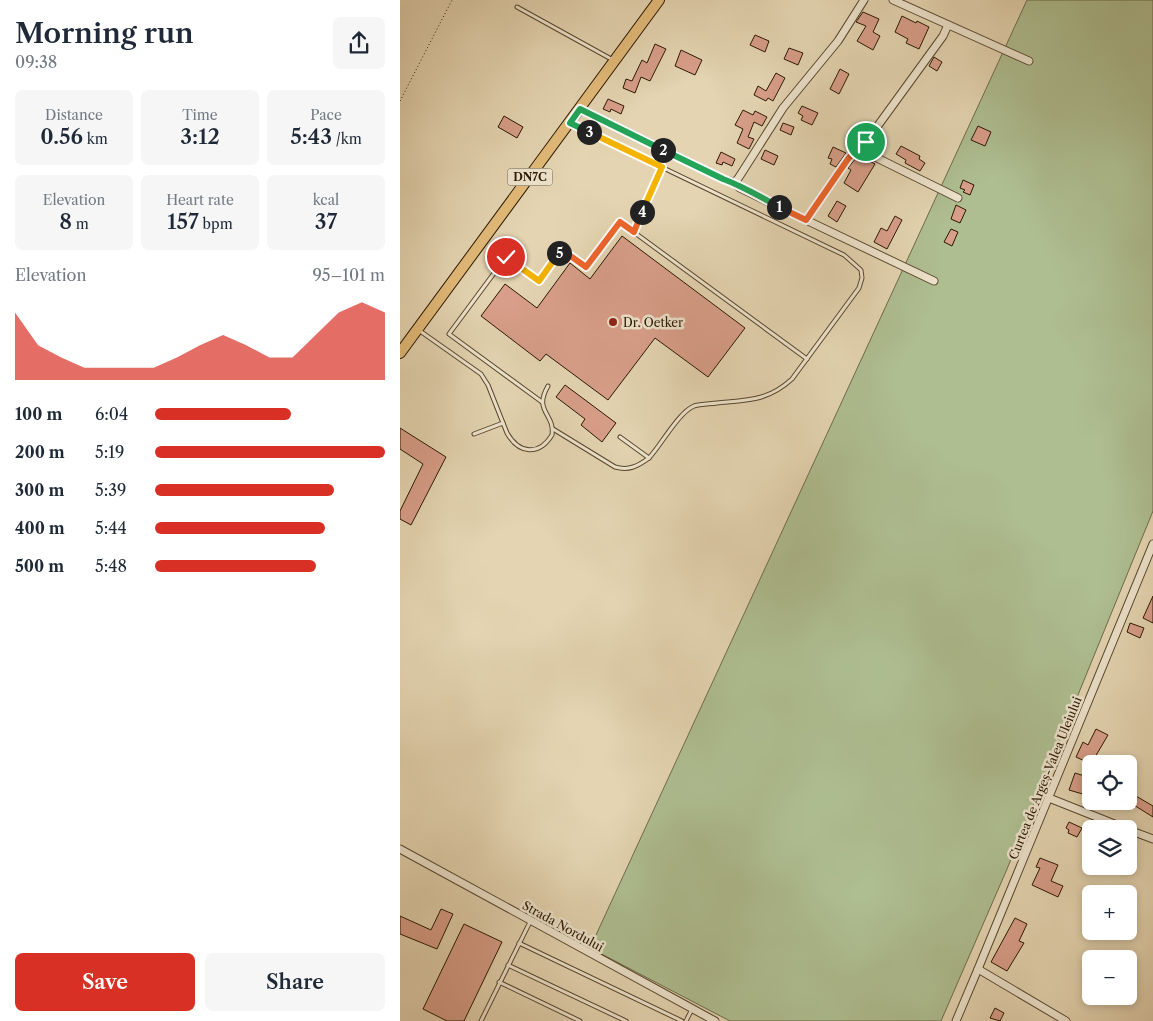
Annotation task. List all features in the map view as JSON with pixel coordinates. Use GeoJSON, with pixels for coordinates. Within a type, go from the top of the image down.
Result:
{"type":"FeatureCollection","features":[{"type":"Feature","properties":{"kind":"main road","name":"DN7C"},"geometry":{"type":"LineString","coordinates":[[400,353],[659,0]]}},
{"type":"Feature","properties":{"kind":"street"},"geometry":{"type":"LineString","coordinates":[[733,182],[737,180],[783,108],[838,40],[864,0]]}},
{"type":"Feature","properties":{"kind":"street"},"geometry":{"type":"LineString","coordinates":[[893,0],[1029,61]]}},
{"type":"Feature","properties":{"kind":"street"},"geometry":{"type":"LineString","coordinates":[[864,148],[866,142],[943,36],[948,25]]}},
{"type":"Feature","properties":{"kind":"street"},"geometry":{"type":"LineString","coordinates":[[580,109],[934,281]]}},
{"type":"Feature","properties":{"kind":"street"},"geometry":{"type":"LineString","coordinates":[[806,220],[848,159],[855,151],[864,148]]}},
{"type":"Feature","properties":{"kind":"street"},"geometry":{"type":"LineString","coordinates":[[864,148],[867,153],[958,198]]}},
{"type":"Feature","properties":{"kind":"street","name":"Curtea de Argeș-Valea Uleiului"},"geometry":{"type":"LineString","coordinates":[[956,1021],[1152,548]]}},
{"type":"Feature","properties":{"kind":"street"},"geometry":{"type":"LineString","coordinates":[[1049,798],[1105,820]]}},
{"type":"Feature","properties":{"kind":"street"},"geometry":{"type":"LineString","coordinates":[[1137,833],[1153,839]]}},
{"type":"Feature","properties":{"kind":"street","name":"Strada Nordului"},"geometry":{"type":"LineString","coordinates":[[400,849],[715,1021]]}},
{"type":"Feature","properties":{"kind":"street"},"geometry":{"type":"LineString","coordinates":[[978,970],[1066,1021]]}},
{"type":"Feature","properties":{"kind":"lane"},"geometry":{"type":"LineString","coordinates":[[517,7],[615,61]]}},
{"type":"Feature","properties":{"kind":"lane"},"geometry":{"type":"LineString","coordinates":[[548,386],[543,393],[542,402],[543,410],[553,429],[615,467],[625,470],[640,465],[659,448],[683,414],[695,406],[753,399],[767,396],[780,390],[792,379],[859,288],[862,278],[862,270],[844,255],[570,123]]}},
{"type":"Feature","properties":{"kind":"lane"},"geometry":{"type":"LineString","coordinates":[[634,232],[662,167]]}},
{"type":"Feature","properties":{"kind":"lane"},"geometry":{"type":"LineString","coordinates":[[542,402],[449,334],[506,257],[539,281],[562,250],[586,267],[620,222],[807,359]]}},
{"type":"Feature","properties":{"kind":"lane"},"geometry":{"type":"LineString","coordinates":[[418,329],[481,374],[488,385],[510,439],[518,446],[534,450],[542,448],[548,442],[553,429]]}},
{"type":"Feature","properties":{"kind":"lane"},"geometry":{"type":"LineString","coordinates":[[474,434],[503,423]]}},
{"type":"Feature","properties":{"kind":"lane"},"geometry":{"type":"LineString","coordinates":[[620,437],[649,458]]}},
{"type":"Feature","properties":{"kind":"lane"},"geometry":{"type":"LineString","coordinates":[[481,1021],[530,921]]}},
{"type":"Feature","properties":{"kind":"lane"},"geometry":{"type":"LineString","coordinates":[[519,943],[682,1021]]}},
{"type":"Feature","properties":{"kind":"lane"},"geometry":{"type":"LineString","coordinates":[[508,965],[626,1021]]}},
{"type":"Feature","properties":{"kind":"lane"},"geometry":{"type":"LineString","coordinates":[[499,982],[580,1021]]}},
{"type":"Feature","properties":{"kind":"lane"},"geometry":{"type":"LineString","coordinates":[[686,1021],[692,1009]]}},
{"type":"Feature","properties":{"kind":"path"},"geometry":{"type":"LineString","coordinates":[[400,101],[452,0]]}},
{"type":"Feature","properties":{"kind":"green space"},"geometry":{"type":"Polygon","coordinates":[[[1027,0],[1153,0],[1153,511],[1007,869],[941,1021],[730,1021],[590,948],[1027,0]]]}},
{"type":"Feature","properties":{"kind":"building"},"geometry":{"type":"Polygon","coordinates":[[[863,12],[879,19],[873,32],[880,36],[873,50],[857,41],[866,26],[856,22],[863,12]]]}},
{"type":"Feature","properties":{"kind":"building"},"geometry":{"type":"Polygon","coordinates":[[[902,16],[929,27],[919,49],[906,43],[908,39],[895,32],[902,16]]]}},
{"type":"Feature","properties":{"kind":"building"},"geometry":{"type":"Polygon","coordinates":[[[755,35],[769,41],[765,52],[750,45],[755,35]]]}},
{"type":"Feature","properties":{"kind":"building"},"geometry":{"type":"Polygon","coordinates":[[[655,44],[666,49],[650,81],[641,77],[635,93],[623,88],[626,79],[632,81],[642,60],[647,63],[655,44]]]}},
{"type":"Feature","properties":{"kind":"building"},"geometry":{"type":"Polygon","coordinates":[[[789,48],[803,53],[798,65],[784,59],[789,48]]]}},
{"type":"Feature","properties":{"kind":"building"},"geometry":{"type":"Polygon","coordinates":[[[681,50],[702,60],[695,75],[675,66],[681,50]]]}},
{"type":"Feature","properties":{"kind":"building"},"geometry":{"type":"Polygon","coordinates":[[[934,57],[942,62],[937,71],[929,66],[934,57]]]}},
{"type":"Feature","properties":{"kind":"building"},"geometry":{"type":"Polygon","coordinates":[[[840,69],[849,74],[839,94],[830,89],[840,69]]]}},
{"type":"Feature","properties":{"kind":"building"},"geometry":{"type":"Polygon","coordinates":[[[776,73],[785,78],[773,101],[768,98],[766,101],[754,95],[758,86],[766,91],[776,73]]]}},
{"type":"Feature","properties":{"kind":"building"},"geometry":{"type":"Polygon","coordinates":[[[608,99],[624,106],[621,114],[611,109],[610,112],[603,109],[608,99]]]}},
{"type":"Feature","properties":{"kind":"building"},"geometry":{"type":"Polygon","coordinates":[[[802,106],[818,113],[812,125],[801,120],[803,116],[798,113],[802,106]]]}},
{"type":"Feature","properties":{"kind":"building"},"geometry":{"type":"Polygon","coordinates":[[[743,110],[753,115],[755,111],[767,117],[762,126],[754,122],[748,137],[754,139],[749,149],[737,143],[743,129],[735,125],[743,110]]]}},
{"type":"Feature","properties":{"kind":"building"},"geometry":{"type":"Polygon","coordinates":[[[504,116],[523,127],[517,138],[498,127],[504,116]]]}},
{"type":"Feature","properties":{"kind":"building"},"geometry":{"type":"Polygon","coordinates":[[[783,123],[794,127],[791,135],[780,130],[783,123]]]}},
{"type":"Feature","properties":{"kind":"building"},"geometry":{"type":"Polygon","coordinates":[[[978,126],[991,132],[985,146],[971,140],[978,126]]]}},
{"type":"Feature","properties":{"kind":"building"},"geometry":{"type":"Polygon","coordinates":[[[901,146],[920,156],[919,159],[925,163],[920,171],[905,163],[906,160],[896,154],[901,146]]]}},
{"type":"Feature","properties":{"kind":"building"},"geometry":{"type":"Polygon","coordinates":[[[833,147],[846,153],[836,167],[830,164],[832,159],[828,158],[833,147]]]}},
{"type":"Feature","properties":{"kind":"building"},"geometry":{"type":"Polygon","coordinates":[[[765,150],[778,156],[774,165],[761,159],[765,150]]]}},
{"type":"Feature","properties":{"kind":"building"},"geometry":{"type":"Polygon","coordinates":[[[721,152],[735,159],[732,166],[723,162],[722,165],[716,163],[721,152]]]}},
{"type":"Feature","properties":{"kind":"building"},"geometry":{"type":"Polygon","coordinates":[[[860,156],[875,164],[858,192],[844,183],[851,170],[848,168],[860,156]]]}},
{"type":"Feature","properties":{"kind":"building"},"geometry":{"type":"Polygon","coordinates":[[[963,180],[974,185],[970,195],[963,192],[965,190],[960,188],[963,180]]]}},
{"type":"Feature","properties":{"kind":"building"},"geometry":{"type":"Polygon","coordinates":[[[837,201],[846,206],[837,222],[828,216],[837,201]]]}},
{"type":"Feature","properties":{"kind":"building"},"geometry":{"type":"Polygon","coordinates":[[[956,205],[966,210],[960,223],[951,219],[956,205]]]}},
{"type":"Feature","properties":{"kind":"building"},"geometry":{"type":"Polygon","coordinates":[[[895,216],[902,220],[887,249],[874,242],[881,228],[887,231],[895,216]]]}},
{"type":"Feature","properties":{"kind":"building"},"geometry":{"type":"Polygon","coordinates":[[[951,229],[958,232],[952,246],[944,242],[951,229]]]}},
{"type":"Feature","properties":{"kind":"building","name":"Dr. Oetker"},"geometry":{"type":"Polygon","coordinates":[[[622,236],[745,328],[708,377],[655,338],[608,400],[546,354],[540,361],[481,316],[505,284],[537,308],[570,263],[590,279],[622,236]]]}},
{"type":"Feature","properties":{"kind":"building"},"geometry":{"type":"Polygon","coordinates":[[[565,385],[616,423],[602,442],[581,425],[585,419],[556,397],[565,385]]]}},
{"type":"Feature","properties":{"kind":"building"},"geometry":{"type":"Polygon","coordinates":[[[400,428],[446,457],[411,525],[400,519],[400,511],[423,464],[400,449],[400,428]]]}},
{"type":"Feature","properties":{"kind":"building"},"geometry":{"type":"Polygon","coordinates":[[[1153,596],[1153,623],[1143,618],[1153,596]]]}},
{"type":"Feature","properties":{"kind":"building"},"geometry":{"type":"Polygon","coordinates":[[[1130,623],[1144,628],[1140,638],[1127,632],[1130,623]]]}},
{"type":"Feature","properties":{"kind":"building"},"geometry":{"type":"Polygon","coordinates":[[[1096,729],[1108,735],[1096,755],[1082,755],[1082,760],[1076,757],[1083,742],[1088,745],[1096,729]]]}},
{"type":"Feature","properties":{"kind":"building"},"geometry":{"type":"Polygon","coordinates":[[[1075,773],[1082,775],[1082,794],[1069,790],[1075,773]]]}},
{"type":"Feature","properties":{"kind":"building"},"geometry":{"type":"Polygon","coordinates":[[[1137,797],[1153,806],[1153,817],[1137,807],[1137,797]]]}},
{"type":"Feature","properties":{"kind":"building"},"geometry":{"type":"Polygon","coordinates":[[[1069,822],[1082,828],[1077,837],[1068,833],[1069,830],[1066,828],[1069,822]]]}},
{"type":"Feature","properties":{"kind":"building"},"geometry":{"type":"Polygon","coordinates":[[[1040,858],[1058,865],[1051,881],[1063,886],[1058,897],[1032,885],[1040,868],[1036,867],[1040,858]]]}},
{"type":"Feature","properties":{"kind":"building"},"geometry":{"type":"Polygon","coordinates":[[[441,909],[453,914],[437,949],[400,934],[400,916],[431,930],[441,909]]]}},
{"type":"Feature","properties":{"kind":"building"},"geometry":{"type":"Polygon","coordinates":[[[1015,918],[1027,924],[1019,941],[1024,943],[1007,971],[991,962],[1015,918]]]}},
{"type":"Feature","properties":{"kind":"building"},"geometry":{"type":"Polygon","coordinates":[[[464,924],[502,942],[464,1021],[447,1021],[423,1009],[464,924]]]}},
{"type":"Feature","properties":{"kind":"building"},"geometry":{"type":"Polygon","coordinates":[[[995,1008],[1004,1013],[1000,1021],[990,1018],[995,1008]]]}},
{"type":"Feature","properties":{"kind":"place","name":"Dr. Oetker"},"geometry":{"type":"Point","coordinates":[613,322]}},
{"type":"Feature","properties":{"kind":"route"},"geometry":{"type":"LineString","coordinates":[[506,257],[539,281],[562,250],[586,267],[620,222],[634,232],[662,167],[570,123],[580,109],[723,179],[733,182],[740,188],[806,220],[848,159],[855,151],[864,148],[866,142]]}}]}
